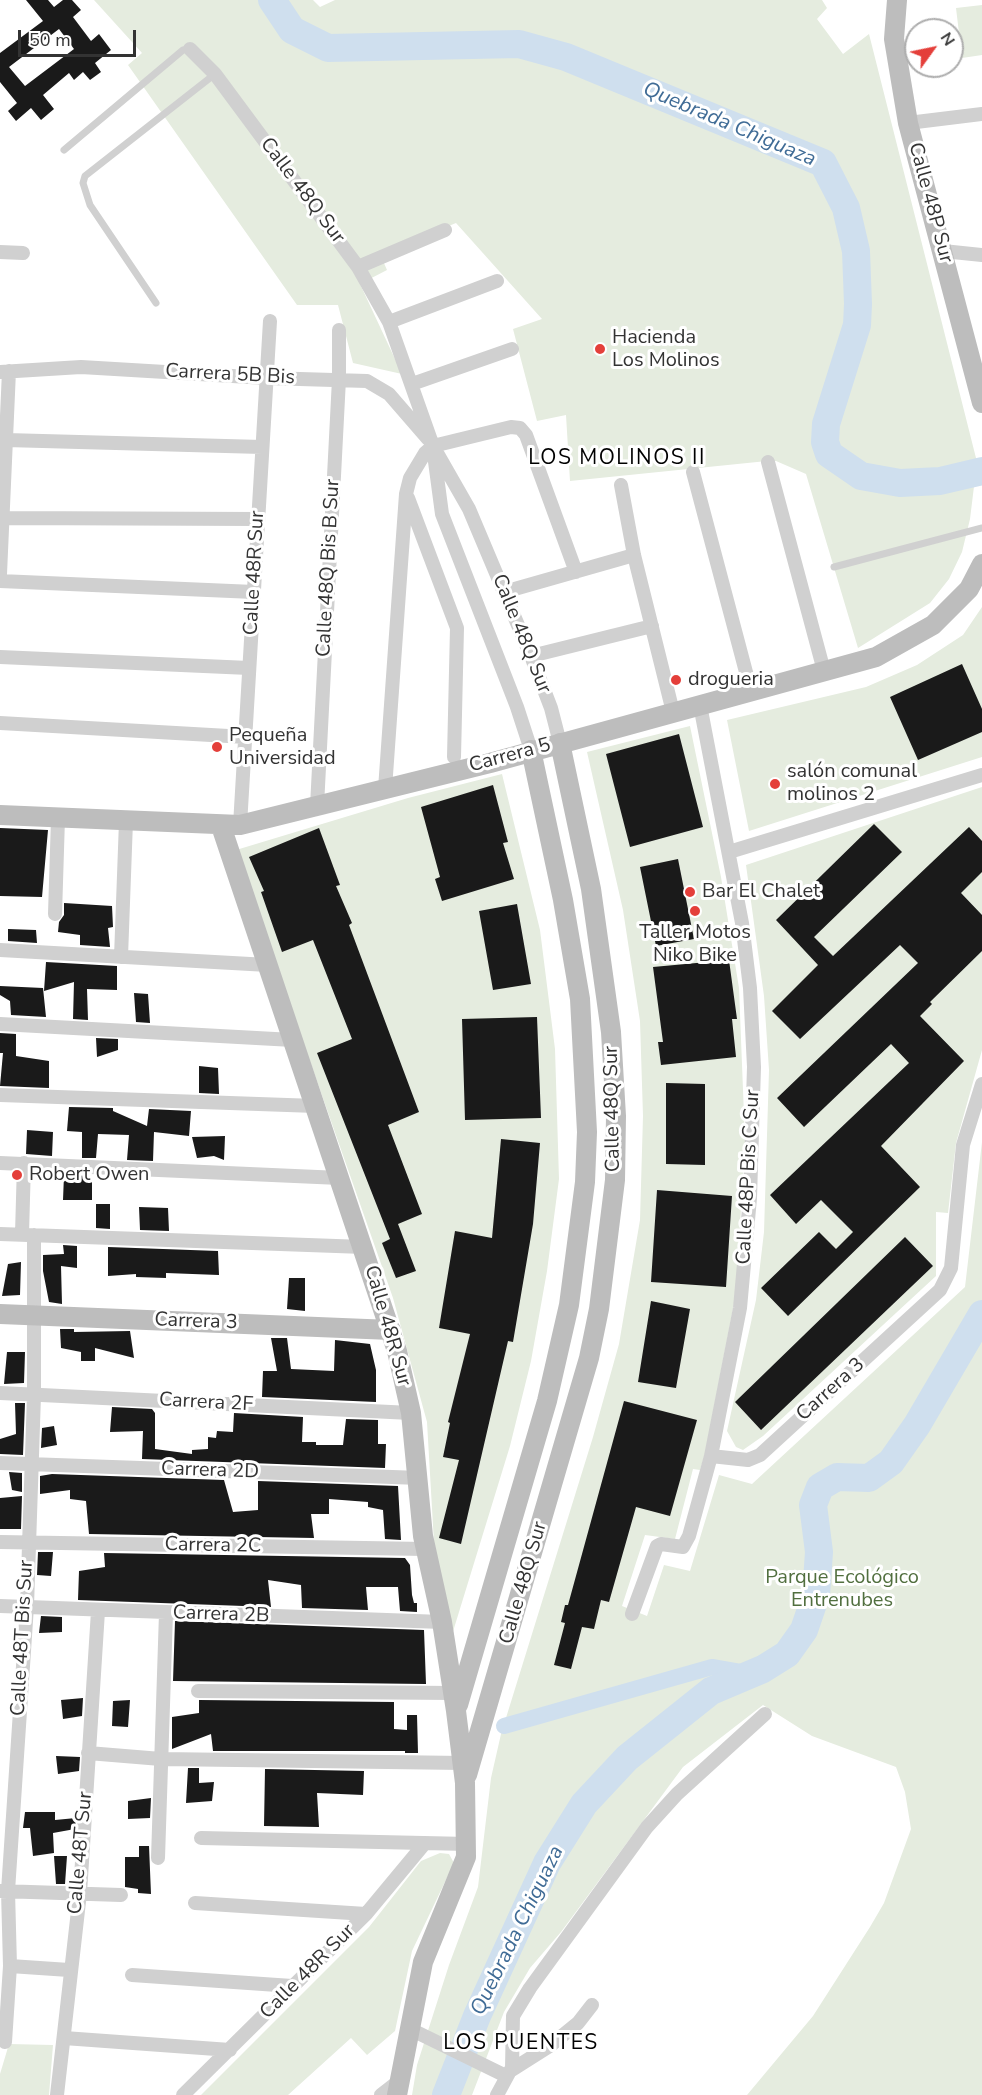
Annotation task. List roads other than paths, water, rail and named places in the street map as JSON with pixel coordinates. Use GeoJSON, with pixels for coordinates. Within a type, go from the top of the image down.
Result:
{"type":"FeatureCollection","features":[{"type":"Feature","properties":{"kind":"main road","name":"Calle 48P Sur"},"geometry":{"type":"LineString","coordinates":[[897,0],[894,39],[908,123],[982,403]]}},
{"type":"Feature","properties":{"kind":"main road","name":"Carrera 5"},"geometry":{"type":"LineString","coordinates":[[0,815],[231,826],[385,789],[876,657],[915,637],[954,606],[969,589],[981,567]]}},
{"type":"Feature","properties":{"kind":"main road","name":"Calle 48Q Sur"},"geometry":{"type":"LineString","coordinates":[[465,1783],[589,1358],[599,1309],[615,1180],[616,1116],[609,1012],[591,889],[560,743]]}},
{"type":"Feature","properties":{"kind":"main road","name":"Calle 48Q Sur"},"geometry":{"type":"LineString","coordinates":[[455,1702],[547,1401],[569,1305],[585,1182],[587,1132],[580,999],[563,900],[531,750]]}},
{"type":"Feature","properties":{"kind":"main road","name":"Calle 48R Sur"},"geometry":{"type":"LineString","coordinates":[[231,826],[268,965],[391,1330],[411,1413],[420,1478],[426,1549],[442,1622],[455,1702],[465,1783],[468,1844],[461,1874],[423,1962],[408,2028],[398,2088]]}},
{"type":"Feature","properties":{"kind":"main road","name":"Carrera 3"},"geometry":{"type":"LineString","coordinates":[[0,1314],[391,1330]]}},
{"type":"Feature","properties":{"kind":"street","name":"Calle 48Q Sur"},"geometry":{"type":"LineString","coordinates":[[190,49],[215,74],[358,267],[389,322],[434,446],[469,509],[531,656],[551,708],[560,743]]}},
{"type":"Feature","properties":{"kind":"street"},"geometry":{"type":"LineString","coordinates":[[908,123],[982,114]]}},
{"type":"Feature","properties":{"kind":"street"},"geometry":{"type":"LineString","coordinates":[[358,267],[445,230]]}},
{"type":"Feature","properties":{"kind":"street"},"geometry":{"type":"LineString","coordinates":[[943,251],[982,255]]}},
{"type":"Feature","properties":{"kind":"street"},"geometry":{"type":"LineString","coordinates":[[0,252],[23,253]]}},
{"type":"Feature","properties":{"kind":"street"},"geometry":{"type":"LineString","coordinates":[[389,322],[497,281]]}},
{"type":"Feature","properties":{"kind":"street","name":"Calle 48R Sur"},"geometry":{"type":"LineString","coordinates":[[231,826],[246,737],[270,321]]}},
{"type":"Feature","properties":{"kind":"street","name":"Calle 48Q Bis B Sur"},"geometry":{"type":"LineString","coordinates":[[316,806],[339,379],[339,330]]}},
{"type":"Feature","properties":{"kind":"street"},"geometry":{"type":"LineString","coordinates":[[412,384],[512,349]]}},
{"type":"Feature","properties":{"kind":"street","name":"Carrera 5B Bis"},"geometry":{"type":"LineString","coordinates":[[4,371],[81,367],[266,378],[367,381],[378,385],[398,403],[434,446]]}},
{"type":"Feature","properties":{"kind":"street"},"geometry":{"type":"LineString","coordinates":[[0,574],[6,440],[4,371]]}},
{"type":"Feature","properties":{"kind":"street"},"geometry":{"type":"LineString","coordinates":[[385,789],[406,494],[417,464],[434,446],[511,427],[520,428],[530,445],[576,572]]}},
{"type":"Feature","properties":{"kind":"street"},"geometry":{"type":"LineString","coordinates":[[6,440],[262,447]]}},
{"type":"Feature","properties":{"kind":"street","name":"Calle 48Q Sur"},"geometry":{"type":"LineString","coordinates":[[434,446],[442,514],[513,697],[531,750]]}},
{"type":"Feature","properties":{"kind":"street"},"geometry":{"type":"LineString","coordinates":[[768,462],[824,671]]}},
{"type":"Feature","properties":{"kind":"street"},"geometry":{"type":"LineString","coordinates":[[693,472],[751,691]]}},
{"type":"Feature","properties":{"kind":"street"},"geometry":{"type":"LineString","coordinates":[[621,485],[634,555],[674,712]]}},
{"type":"Feature","properties":{"kind":"street"},"geometry":{"type":"LineString","coordinates":[[406,494],[457,628],[454,757]]}},
{"type":"Feature","properties":{"kind":"street"},"geometry":{"type":"LineString","coordinates":[[1,518],[258,519]]}},
{"type":"Feature","properties":{"kind":"street"},"geometry":{"type":"LineString","coordinates":[[504,592],[634,555]]}},
{"type":"Feature","properties":{"kind":"street"},"geometry":{"type":"LineString","coordinates":[[0,581],[254,592]]}},
{"type":"Feature","properties":{"kind":"street"},"geometry":{"type":"LineString","coordinates":[[531,656],[652,626]]}},
{"type":"Feature","properties":{"kind":"street"},"geometry":{"type":"LineString","coordinates":[[0,657],[249,668]]}},
{"type":"Feature","properties":{"kind":"street","name":"Calle 48P Bis C Sur"},"geometry":{"type":"LineString","coordinates":[[632,1614],[657,1546],[661,1544],[683,1547],[689,1536],[711,1456],[742,1288],[750,1198],[754,1067],[750,988],[742,923],[700,705]]}},
{"type":"Feature","properties":{"kind":"street"},"geometry":{"type":"LineString","coordinates":[[0,723],[246,737]]}},
{"type":"Feature","properties":{"kind":"street"},"geometry":{"type":"LineString","coordinates":[[729,852],[982,775]]}},
{"type":"Feature","properties":{"kind":"street"},"geometry":{"type":"LineString","coordinates":[[55,914],[58,818]]}},
{"type":"Feature","properties":{"kind":"street"},"geometry":{"type":"LineString","coordinates":[[120,957],[126,821]]}},
{"type":"Feature","properties":{"kind":"street"},"geometry":{"type":"LineString","coordinates":[[0,950],[268,965]]}},
{"type":"Feature","properties":{"kind":"street"},"geometry":{"type":"LineString","coordinates":[[0,1024],[293,1040]]}},
{"type":"Feature","properties":{"kind":"street","name":"Carrera 3"},"geometry":{"type":"LineString","coordinates":[[711,1456],[747,1460],[760,1455],[940,1290],[951,1268],[963,1145],[982,1084]]}},
{"type":"Feature","properties":{"kind":"street"},"geometry":{"type":"LineString","coordinates":[[0,1095],[316,1106]]}},
{"type":"Feature","properties":{"kind":"street"},"geometry":{"type":"LineString","coordinates":[[0,1163],[340,1178]]}},
{"type":"Feature","properties":{"kind":"street","name":"Calle 48T Bis Sur"},"geometry":{"type":"LineString","coordinates":[[5,2042],[10,1966],[4,1891],[27,1606],[34,1395],[24,1163]]}},
{"type":"Feature","properties":{"kind":"street"},"geometry":{"type":"LineString","coordinates":[[0,1234],[364,1247]]}},
{"type":"Feature","properties":{"kind":"street","name":"Carrera 2F"},"geometry":{"type":"LineString","coordinates":[[0,1393],[411,1413]]}},
{"type":"Feature","properties":{"kind":"street","name":"Carrera 2D"},"geometry":{"type":"LineString","coordinates":[[0,1463],[420,1478]]}},
{"type":"Feature","properties":{"kind":"street","name":"Carrera 2C"},"geometry":{"type":"LineString","coordinates":[[0,1542],[426,1549]]}},
{"type":"Feature","properties":{"kind":"street","name":"Carrera 2B"},"geometry":{"type":"LineString","coordinates":[[0,1606],[442,1622]]}},
{"type":"Feature","properties":{"kind":"street","name":"Calle 48T Sur"},"geometry":{"type":"LineString","coordinates":[[57,2095],[69,1970],[80,1893],[98,1611]]}},
{"type":"Feature","properties":{"kind":"street"},"geometry":{"type":"LineString","coordinates":[[158,1858],[166,1613]]}},
{"type":"Feature","properties":{"kind":"street"},"geometry":{"type":"LineString","coordinates":[[198,1691],[455,1702]]}},
{"type":"Feature","properties":{"kind":"street"},"geometry":{"type":"LineString","coordinates":[[497,2095],[509,2073],[513,2016],[530,1988],[647,1827],[681,1791],[765,1714]]}},
{"type":"Feature","properties":{"kind":"street"},"geometry":{"type":"LineString","coordinates":[[88,1753],[161,1759],[463,1763]]}},
{"type":"Feature","properties":{"kind":"street"},"geometry":{"type":"LineString","coordinates":[[201,1838],[468,1844]]}},
{"type":"Feature","properties":{"kind":"street","name":"Calle 48R Sur"},"geometry":{"type":"LineString","coordinates":[[183,2095],[366,1914],[425,1843]]}},
{"type":"Feature","properties":{"kind":"street"},"geometry":{"type":"LineString","coordinates":[[4,1891],[121,1895]]}},
{"type":"Feature","properties":{"kind":"street"},"geometry":{"type":"LineString","coordinates":[[195,1903],[366,1914]]}},
{"type":"Feature","properties":{"kind":"street"},"geometry":{"type":"LineString","coordinates":[[10,1966],[69,1970]]}},
{"type":"Feature","properties":{"kind":"street"},"geometry":{"type":"LineString","coordinates":[[132,1975],[292,1986]]}},
{"type":"Feature","properties":{"kind":"street"},"geometry":{"type":"LineString","coordinates":[[509,2073],[551,2045],[578,2023],[592,2005]]}},
{"type":"Feature","properties":{"kind":"street"},"geometry":{"type":"LineString","coordinates":[[408,2028],[476,2062],[509,2073]]}},
{"type":"Feature","properties":{"kind":"street"},"geometry":{"type":"LineString","coordinates":[[64,2038],[230,2050]]}},
{"type":"Feature","properties":{"kind":"street"},"geometry":{"type":"LineString","coordinates":[[381,2095],[398,2088]]}},
{"type":"Feature","properties":{"kind":"lane"},"geometry":{"type":"LineString","coordinates":[[64,150],[183,50],[190,49]]}},
{"type":"Feature","properties":{"kind":"lane"},"geometry":{"type":"LineString","coordinates":[[156,303],[90,205],[84,183],[85,176],[215,74]]}},
{"type":"Feature","properties":{"kind":"lane"},"geometry":{"type":"LineString","coordinates":[[834,567],[982,528]]}},
{"type":"Feature","properties":{"kind":"waterway","name":"Quebrada Chiguaza"},"geometry":{"type":"LineString","coordinates":[[272,0],[292,30],[328,48],[519,44],[566,57],[823,163],[846,208],[856,251],[858,304],[857,325],[826,424],[825,442],[829,454],[861,476],[900,483],[940,481],[982,471]]}},
{"type":"Feature","properties":{"kind":"waterway","name":"Quebrada Chiguaza"},"geometry":{"type":"LineString","coordinates":[[446,2095],[477,2016],[547,1863],[584,1804],[627,1758],[711,1691],[763,1669],[787,1654],[804,1630],[816,1595],[819,1552],[813,1505],[820,1487],[837,1477],[869,1478],[891,1462],[917,1425],[982,1314]]}},
{"type":"Feature","properties":{"kind":"waterway"},"geometry":{"type":"LineString","coordinates":[[504,1726],[712,1667],[752,1674]]}},
{"type":"Feature","properties":{"kind":"place","name":"Hacienda Los Molinos"},"geometry":{"type":"Point","coordinates":[600,349]}},
{"type":"Feature","properties":{"kind":"place","name":"drogueria"},"geometry":{"type":"Point","coordinates":[676,680]}},
{"type":"Feature","properties":{"kind":"place","name":"Pequeña Universidad"},"geometry":{"type":"Point","coordinates":[217,747]}},
{"type":"Feature","properties":{"kind":"place","name":"salón comunal molinos 2"},"geometry":{"type":"Point","coordinates":[775,784]}},
{"type":"Feature","properties":{"kind":"place","name":"Bar El Chalet"},"geometry":{"type":"Point","coordinates":[690,892]}},
{"type":"Feature","properties":{"kind":"place","name":"Taller Motos Niko Bike"},"geometry":{"type":"Point","coordinates":[695,911]}},
{"type":"Feature","properties":{"kind":"place","name":"Robert Owen"},"geometry":{"type":"Point","coordinates":[17,1175]}},
{"type":"Feature","properties":{"kind":"district","name":"LOS MOLINOS II"},"geometry":{"type":"Point","coordinates":[617,459]}},
{"type":"Feature","properties":{"kind":"district","name":"LOS PUENTES"},"geometry":{"type":"Point","coordinates":[521,2044]}},
{"type":"Feature","properties":{"kind":"park label","name":"Parque Ecológico Entrenubes"},"geometry":{"type":"Point","coordinates":[842,1590]}}]}
